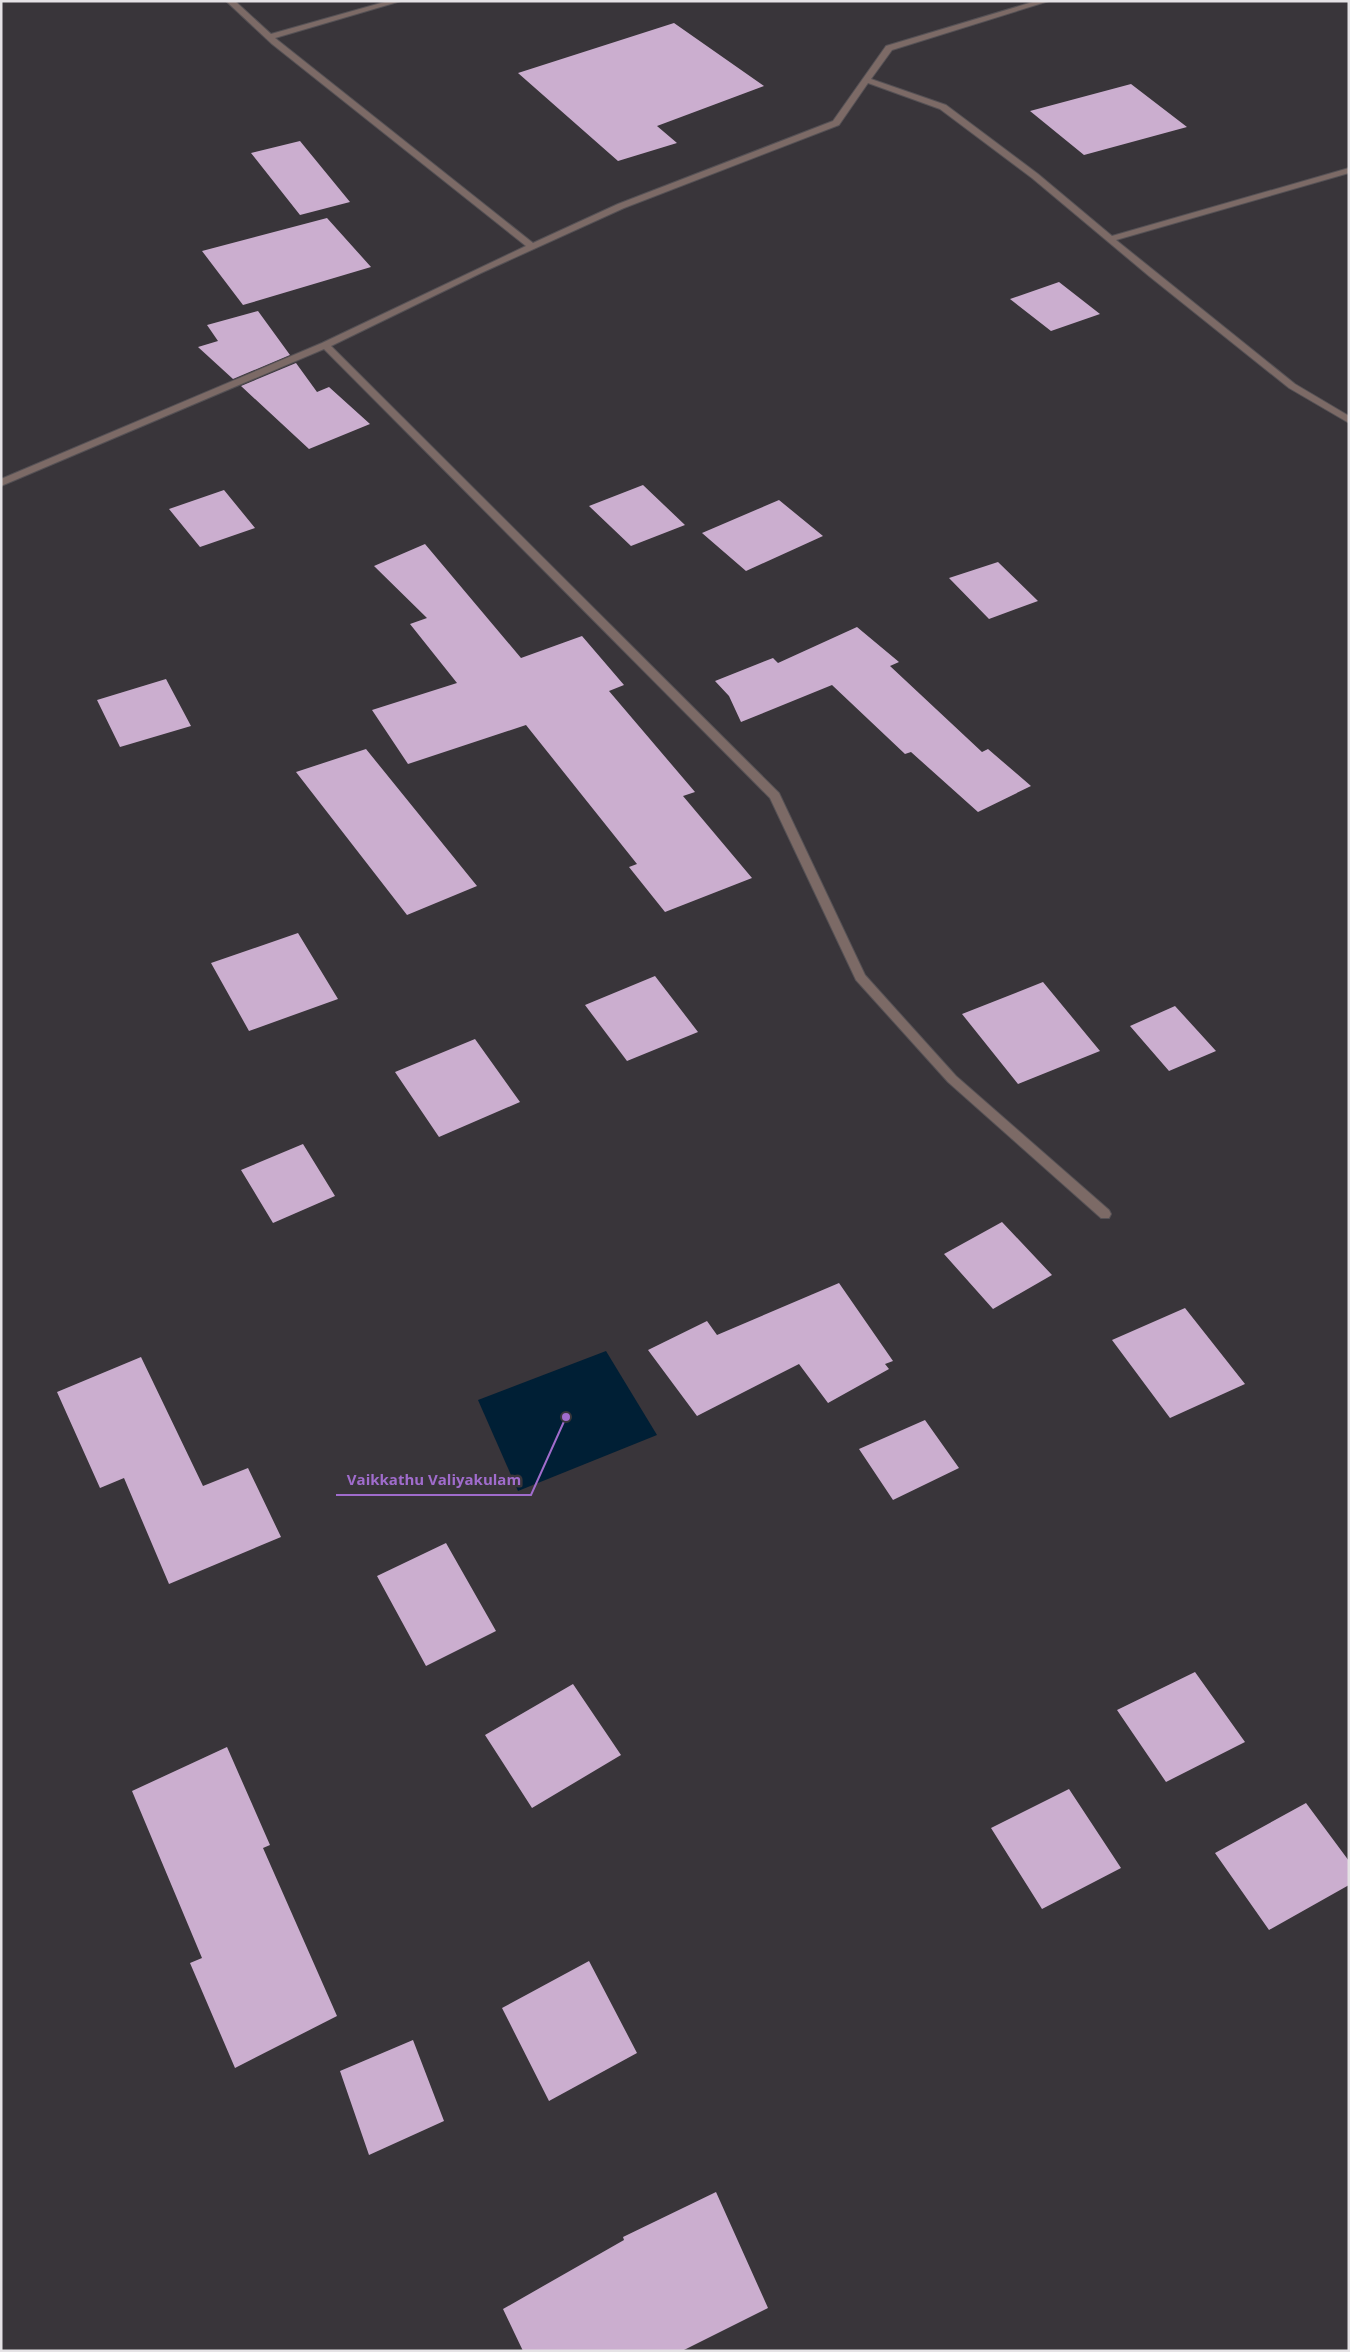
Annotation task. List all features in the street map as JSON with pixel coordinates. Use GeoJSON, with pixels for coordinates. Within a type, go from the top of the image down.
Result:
{"type":"FeatureCollection","features":[{"type":"Feature","properties":{"kind":"street"},"geometry":{"type":"LineString","coordinates":[[230,1],[269,37],[532,246]]}},
{"type":"Feature","properties":{"kind":"street"},"geometry":{"type":"LineString","coordinates":[[269,37],[397,1]]}},
{"type":"Feature","properties":{"kind":"street"},"geometry":{"type":"LineString","coordinates":[[1,484],[325,345],[532,246],[621,206],[836,123],[889,48],[1045,1]]}},
{"type":"Feature","properties":{"kind":"street"},"geometry":{"type":"LineString","coordinates":[[867,80],[943,108],[1035,176],[1292,386],[1349,420]]}},
{"type":"Feature","properties":{"kind":"street"},"geometry":{"type":"LineString","coordinates":[[1110,239],[1349,170]]}},
{"type":"Feature","properties":{"kind":"street"},"geometry":{"type":"LineString","coordinates":[[325,345],[775,796],[860,977],[952,1079],[1105,1214]]}},
{"type":"Feature","properties":{"kind":"water"},"geometry":{"type":"Polygon","coordinates":[[[606,1351],[657,1435],[518,1491],[478,1400],[606,1351]]]}},
{"type":"Feature","properties":{"kind":"building"},"geometry":{"type":"Polygon","coordinates":[[[674,23],[764,86],[657,126],[677,143],[618,161],[518,73],[674,23]]]}},
{"type":"Feature","properties":{"kind":"building"},"geometry":{"type":"Polygon","coordinates":[[[1131,84],[1187,127],[1084,155],[1030,111],[1131,84]]]}},
{"type":"Feature","properties":{"kind":"building"},"geometry":{"type":"Polygon","coordinates":[[[300,141],[350,202],[300,215],[251,153],[300,141]]]}},
{"type":"Feature","properties":{"kind":"building"},"geometry":{"type":"Polygon","coordinates":[[[327,218],[371,267],[243,305],[202,251],[327,218]]]}},
{"type":"Feature","properties":{"kind":"building"},"geometry":{"type":"Polygon","coordinates":[[[1059,282],[1100,314],[1051,331],[1010,299],[1059,282]]]}},
{"type":"Feature","properties":{"kind":"building"},"geometry":{"type":"Polygon","coordinates":[[[258,311],[290,355],[233,379],[198,347],[218,341],[207,325],[258,311]]]}},
{"type":"Feature","properties":{"kind":"building"},"geometry":{"type":"Polygon","coordinates":[[[296,363],[317,392],[329,387],[370,424],[309,449],[241,386],[296,363]]]}},
{"type":"Feature","properties":{"kind":"building"},"geometry":{"type":"Polygon","coordinates":[[[643,485],[685,525],[631,546],[589,506],[643,485]]]}},
{"type":"Feature","properties":{"kind":"building"},"geometry":{"type":"Polygon","coordinates":[[[224,490],[255,528],[200,547],[169,509],[224,490]]]}},
{"type":"Feature","properties":{"kind":"building"},"geometry":{"type":"Polygon","coordinates":[[[779,500],[823,536],[746,571],[702,533],[779,500]]]}},
{"type":"Feature","properties":{"kind":"building"},"geometry":{"type":"Polygon","coordinates":[[[425,544],[521,658],[582,636],[624,685],[609,691],[695,792],[683,796],[752,878],[665,912],[629,867],[637,864],[526,725],[408,764],[372,710],[457,683],[410,624],[427,618],[374,566],[425,544]]]}},
{"type":"Feature","properties":{"kind":"building"},"geometry":{"type":"Polygon","coordinates":[[[998,562],[1038,601],[989,619],[949,578],[998,562]]]}},
{"type":"Feature","properties":{"kind":"building"},"geometry":{"type":"Polygon","coordinates":[[[857,627],[899,662],[890,666],[982,752],[988,749],[1031,786],[978,812],[911,752],[905,754],[832,685],[741,722],[729,696],[715,681],[773,658],[778,663],[857,627]]]}},
{"type":"Feature","properties":{"kind":"building"},"geometry":{"type":"Polygon","coordinates":[[[166,679],[191,726],[120,747],[97,700],[166,679]]]}},
{"type":"Feature","properties":{"kind":"building"},"geometry":{"type":"Polygon","coordinates":[[[366,749],[477,886],[407,915],[296,772],[366,749]]]}},
{"type":"Feature","properties":{"kind":"building"},"geometry":{"type":"Polygon","coordinates":[[[298,933],[338,999],[249,1031],[211,963],[298,933]]]}},
{"type":"Feature","properties":{"kind":"building"},"geometry":{"type":"Polygon","coordinates":[[[655,976],[698,1032],[627,1061],[585,1005],[655,976]]]}},
{"type":"Feature","properties":{"kind":"building"},"geometry":{"type":"Polygon","coordinates":[[[1043,982],[1100,1051],[1018,1084],[962,1014],[1043,982]]]}},
{"type":"Feature","properties":{"kind":"building"},"geometry":{"type":"Polygon","coordinates":[[[1175,1006],[1216,1051],[1169,1071],[1130,1026],[1175,1006]]]}},
{"type":"Feature","properties":{"kind":"building"},"geometry":{"type":"Polygon","coordinates":[[[475,1039],[520,1102],[439,1137],[395,1072],[475,1039]]]}},
{"type":"Feature","properties":{"kind":"building"},"geometry":{"type":"Polygon","coordinates":[[[303,1144],[335,1196],[273,1223],[241,1170],[303,1144]]]}},
{"type":"Feature","properties":{"kind":"building"},"geometry":{"type":"Polygon","coordinates":[[[1002,1222],[1052,1275],[993,1309],[944,1254],[1002,1222]]]}},
{"type":"Feature","properties":{"kind":"building"},"geometry":{"type":"Polygon","coordinates":[[[839,1283],[893,1361],[885,1364],[889,1369],[828,1403],[799,1364],[697,1416],[648,1350],[707,1321],[717,1335],[839,1283]]]}},
{"type":"Feature","properties":{"kind":"building"},"geometry":{"type":"Polygon","coordinates":[[[1185,1308],[1245,1384],[1170,1418],[1112,1340],[1185,1308]]]}},
{"type":"Feature","properties":{"kind":"building"},"geometry":{"type":"Polygon","coordinates":[[[141,1357],[203,1486],[248,1468],[281,1537],[169,1584],[124,1478],[100,1488],[57,1392],[141,1357]]]}},
{"type":"Feature","properties":{"kind":"building"},"geometry":{"type":"Polygon","coordinates":[[[925,1420],[959,1468],[893,1500],[859,1449],[925,1420]]]}},
{"type":"Feature","properties":{"kind":"building"},"geometry":{"type":"Polygon","coordinates":[[[446,1543],[496,1631],[426,1666],[377,1576],[446,1543]]]}},
{"type":"Feature","properties":{"kind":"building"},"geometry":{"type":"Polygon","coordinates":[[[1195,1672],[1245,1742],[1166,1782],[1117,1710],[1195,1672]]]}},
{"type":"Feature","properties":{"kind":"building"},"geometry":{"type":"Polygon","coordinates":[[[573,1684],[621,1755],[532,1808],[485,1735],[573,1684]]]}},
{"type":"Feature","properties":{"kind":"building"},"geometry":{"type":"Polygon","coordinates":[[[227,1747],[270,1845],[263,1848],[337,2016],[235,2068],[190,1963],[202,1958],[132,1791],[227,1747]]]}},
{"type":"Feature","properties":{"kind":"building"},"geometry":{"type":"Polygon","coordinates":[[[1069,1789],[1121,1868],[1042,1909],[991,1828],[1069,1789]]]}},
{"type":"Feature","properties":{"kind":"building"},"geometry":{"type":"Polygon","coordinates":[[[1306,1803],[1349,1861],[1349,1885],[1269,1930],[1215,1853],[1306,1803]]]}},
{"type":"Feature","properties":{"kind":"building"},"geometry":{"type":"Polygon","coordinates":[[[589,1961],[637,2053],[549,2101],[502,2008],[589,1961]]]}},
{"type":"Feature","properties":{"kind":"building"},"geometry":{"type":"Polygon","coordinates":[[[413,2040],[444,2121],[369,2155],[340,2071],[413,2040]]]}},
{"type":"Feature","properties":{"kind":"building"},"geometry":{"type":"Polygon","coordinates":[[[716,2192],[768,2308],[682,2351],[523,2351],[503,2309],[624,2240],[623,2237],[716,2192]]]}},
{"type":"Feature","properties":{"kind":"place","name":"Vaikkathu Valiyakulam"},"geometry":{"type":"Point","coordinates":[566,1417]}}]}
